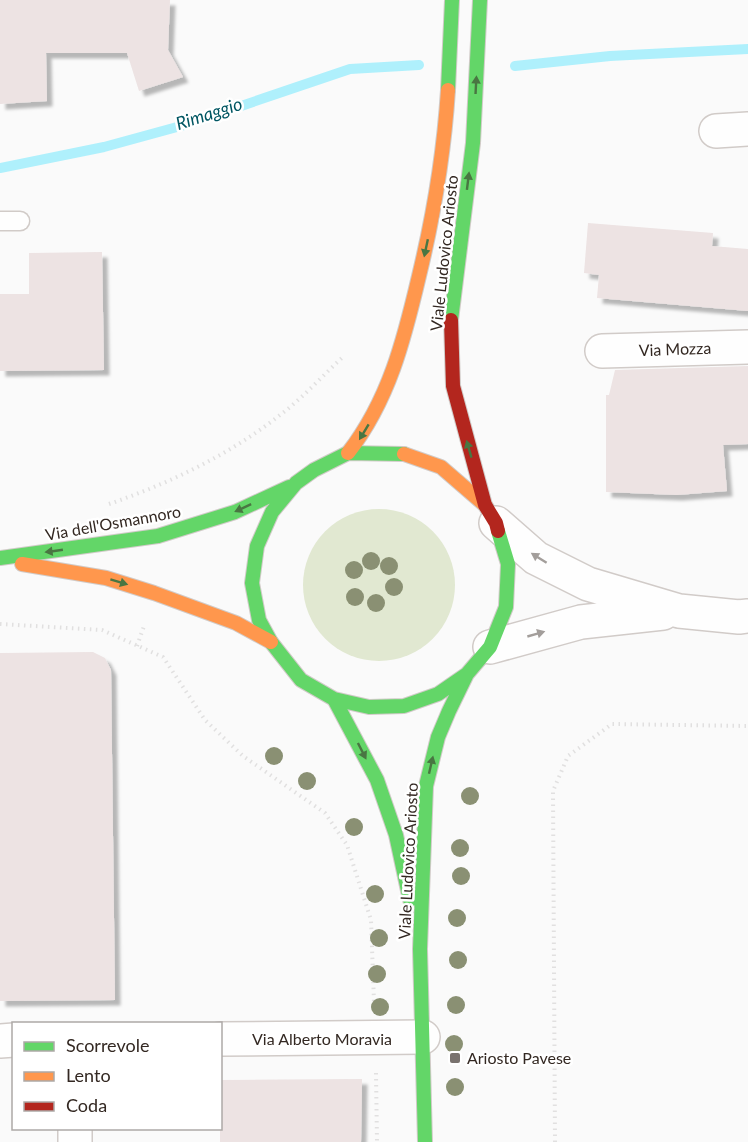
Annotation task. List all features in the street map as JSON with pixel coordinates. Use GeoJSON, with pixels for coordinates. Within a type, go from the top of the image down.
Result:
{"type":"FeatureCollection","features":[{"type":"Feature","properties":{"kind":"street","name":"Viale Ludovico Ariosto"},"geometry":{"type":"LineString","coordinates":[[452,0],[445,141],[427,241],[395,371],[364,435],[348,453],[314,470],[296,483],[272,512],[257,546],[252,583],[259,620],[271,642],[301,680],[334,699],[369,707],[404,706],[438,694],[467,675]]}},
{"type":"Feature","properties":{"kind":"street","name":"Viale Ludovico Ariosto"},"geometry":{"type":"LineString","coordinates":[[425,1142],[420,949],[426,786],[438,737],[467,675],[490,647],[506,607],[508,564],[490,514],[453,386],[451,323],[472,143],[480,0]]}},
{"type":"Feature","properties":{"kind":"street"},"geometry":{"type":"LineString","coordinates":[[716,131],[748,129]]}},
{"type":"Feature","properties":{"kind":"street","name":"Via Mozza"},"geometry":{"type":"LineString","coordinates":[[602,351],[748,347]]}},
{"type":"Feature","properties":{"kind":"street","name":"Viale Ludovico Ariosto"},"geometry":{"type":"LineString","coordinates":[[348,453],[407,454],[441,467],[490,514]]}},
{"type":"Feature","properties":{"kind":"street","name":"Via dell'Osmannoro"},"geometry":{"type":"LineString","coordinates":[[0,559],[159,536],[235,512],[296,483]]}},
{"type":"Feature","properties":{"kind":"street"},"geometry":{"type":"LineString","coordinates":[[490,514],[536,558],[588,584],[680,611],[745,618]]}},
{"type":"Feature","properties":{"kind":"street","name":"Via dell'Osmannoro"},"geometry":{"type":"LineString","coordinates":[[0,559],[106,578],[236,623],[271,642]]}},
{"type":"Feature","properties":{"kind":"street"},"geometry":{"type":"LineString","coordinates":[[490,647],[581,622],[680,611]]}},
{"type":"Feature","properties":{"kind":"street","name":"Viale Ludovico Ariosto"},"geometry":{"type":"LineString","coordinates":[[334,699],[377,780],[396,835],[420,949]]}},
{"type":"Feature","properties":{"kind":"street","name":"Via Alberto Moravia"},"geometry":{"type":"LineString","coordinates":[[222,1039],[423,1037]]}},
{"type":"Feature","properties":{"kind":"lane"},"geometry":{"type":"LineString","coordinates":[[0,222],[20,221]]}},
{"type":"Feature","properties":{"kind":"path"},"geometry":{"type":"LineString","coordinates":[[106,505],[146,492],[225,454],[281,415],[344,356]]}},
{"type":"Feature","properties":{"kind":"path"},"geometry":{"type":"LineString","coordinates":[[0,624],[102,630],[163,657],[205,720],[243,756],[325,813],[347,845],[371,920],[376,1142]]}},
{"type":"Feature","properties":{"kind":"path"},"geometry":{"type":"LineString","coordinates":[[555,1142],[553,791],[568,756],[612,724],[748,726]]}},
{"type":"Feature","properties":{"kind":"green space"},"geometry":{"type":"Polygon","coordinates":[[[379,509],[408,515],[421,522],[432,532],[442,543],[449,556],[455,585],[449,614],[442,627],[432,638],[421,648],[408,655],[379,661],[350,655],[337,648],[326,638],[316,627],[309,614],[303,585],[309,556],[316,543],[326,532],[337,522],[350,515],[379,509]]]}},
{"type":"Feature","properties":{"kind":"building"},"geometry":{"type":"Polygon","coordinates":[[[0,0],[170,0],[168,50],[183,77],[139,91],[127,53],[46,53],[47,101],[0,104],[0,0]]]}},
{"type":"Feature","properties":{"kind":"building"},"geometry":{"type":"Polygon","coordinates":[[[588,223],[713,233],[712,246],[748,249],[748,311],[597,298],[599,275],[584,273],[588,223]]]}},
{"type":"Feature","properties":{"kind":"building"},"geometry":{"type":"Polygon","coordinates":[[[102,252],[104,370],[0,371],[0,294],[29,294],[29,253],[102,252]]]}},
{"type":"Feature","properties":{"kind":"building"},"geometry":{"type":"Polygon","coordinates":[[[748,366],[748,444],[723,445],[727,491],[677,495],[606,492],[606,395],[609,395],[615,370],[748,366]]]}},
{"type":"Feature","properties":{"kind":"building"},"geometry":{"type":"Polygon","coordinates":[[[93,652],[105,658],[111,670],[115,1000],[0,1001],[0,653],[93,652]]]}},
{"type":"Feature","properties":{"kind":"building"},"geometry":{"type":"Polygon","coordinates":[[[362,1079],[361,1142],[220,1142],[222,1080],[362,1079]]]}},
{"type":"Feature","properties":{"kind":"waterway","name":"Rimaggio"},"geometry":{"type":"LineString","coordinates":[[515,66],[610,56],[748,49]]}},
{"type":"Feature","properties":{"kind":"waterway","name":"Rimaggio"},"geometry":{"type":"LineString","coordinates":[[0,168],[104,147],[188,124],[350,69],[419,65]]}},
{"type":"Feature","properties":{"kind":"traffic: fast"},"geometry":{"type":"LineString","coordinates":[[448,90],[452,0]]}},
{"type":"Feature","properties":{"kind":"traffic: fast"},"geometry":{"type":"LineString","coordinates":[[451,320],[473,143],[480,0]]}},
{"type":"Feature","properties":{"kind":"traffic: fast"},"geometry":{"type":"LineString","coordinates":[[404,454],[348,453],[314,470],[296,483],[272,512],[257,546],[252,583],[259,620],[271,642],[301,680],[334,699],[369,707],[404,706],[438,694],[467,674]]}},
{"type":"Feature","properties":{"kind":"traffic: fast"},"geometry":{"type":"LineString","coordinates":[[0,558],[158,536],[235,512],[289,487]]}},
{"type":"Feature","properties":{"kind":"traffic: fast"},"geometry":{"type":"LineString","coordinates":[[425,1142],[420,949],[426,786],[438,737],[449,711],[467,674],[490,647],[506,607],[508,564],[498,531]]}},
{"type":"Feature","properties":{"kind":"traffic: fast"},"geometry":{"type":"LineString","coordinates":[[334,699],[377,780],[396,835],[410,900]]}},
{"type":"Feature","properties":{"kind":"traffic: slow"},"geometry":{"type":"LineString","coordinates":[[348,453],[385,391],[401,346],[434,207],[448,90]]}},
{"type":"Feature","properties":{"kind":"traffic: slow"},"geometry":{"type":"LineString","coordinates":[[404,454],[441,467],[485,505]]}},
{"type":"Feature","properties":{"kind":"traffic: slow"},"geometry":{"type":"LineString","coordinates":[[22,564],[106,578],[154,593],[236,623],[271,642]]}},
{"type":"Feature","properties":{"kind":"traffic: jam"},"geometry":{"type":"LineString","coordinates":[[451,320],[453,386],[485,505],[498,531]]}},
{"type":"Feature","properties":{"kind":"place","name":"Ariosto Pavese"},"geometry":{"type":"Point","coordinates":[455,1058]}}]}
